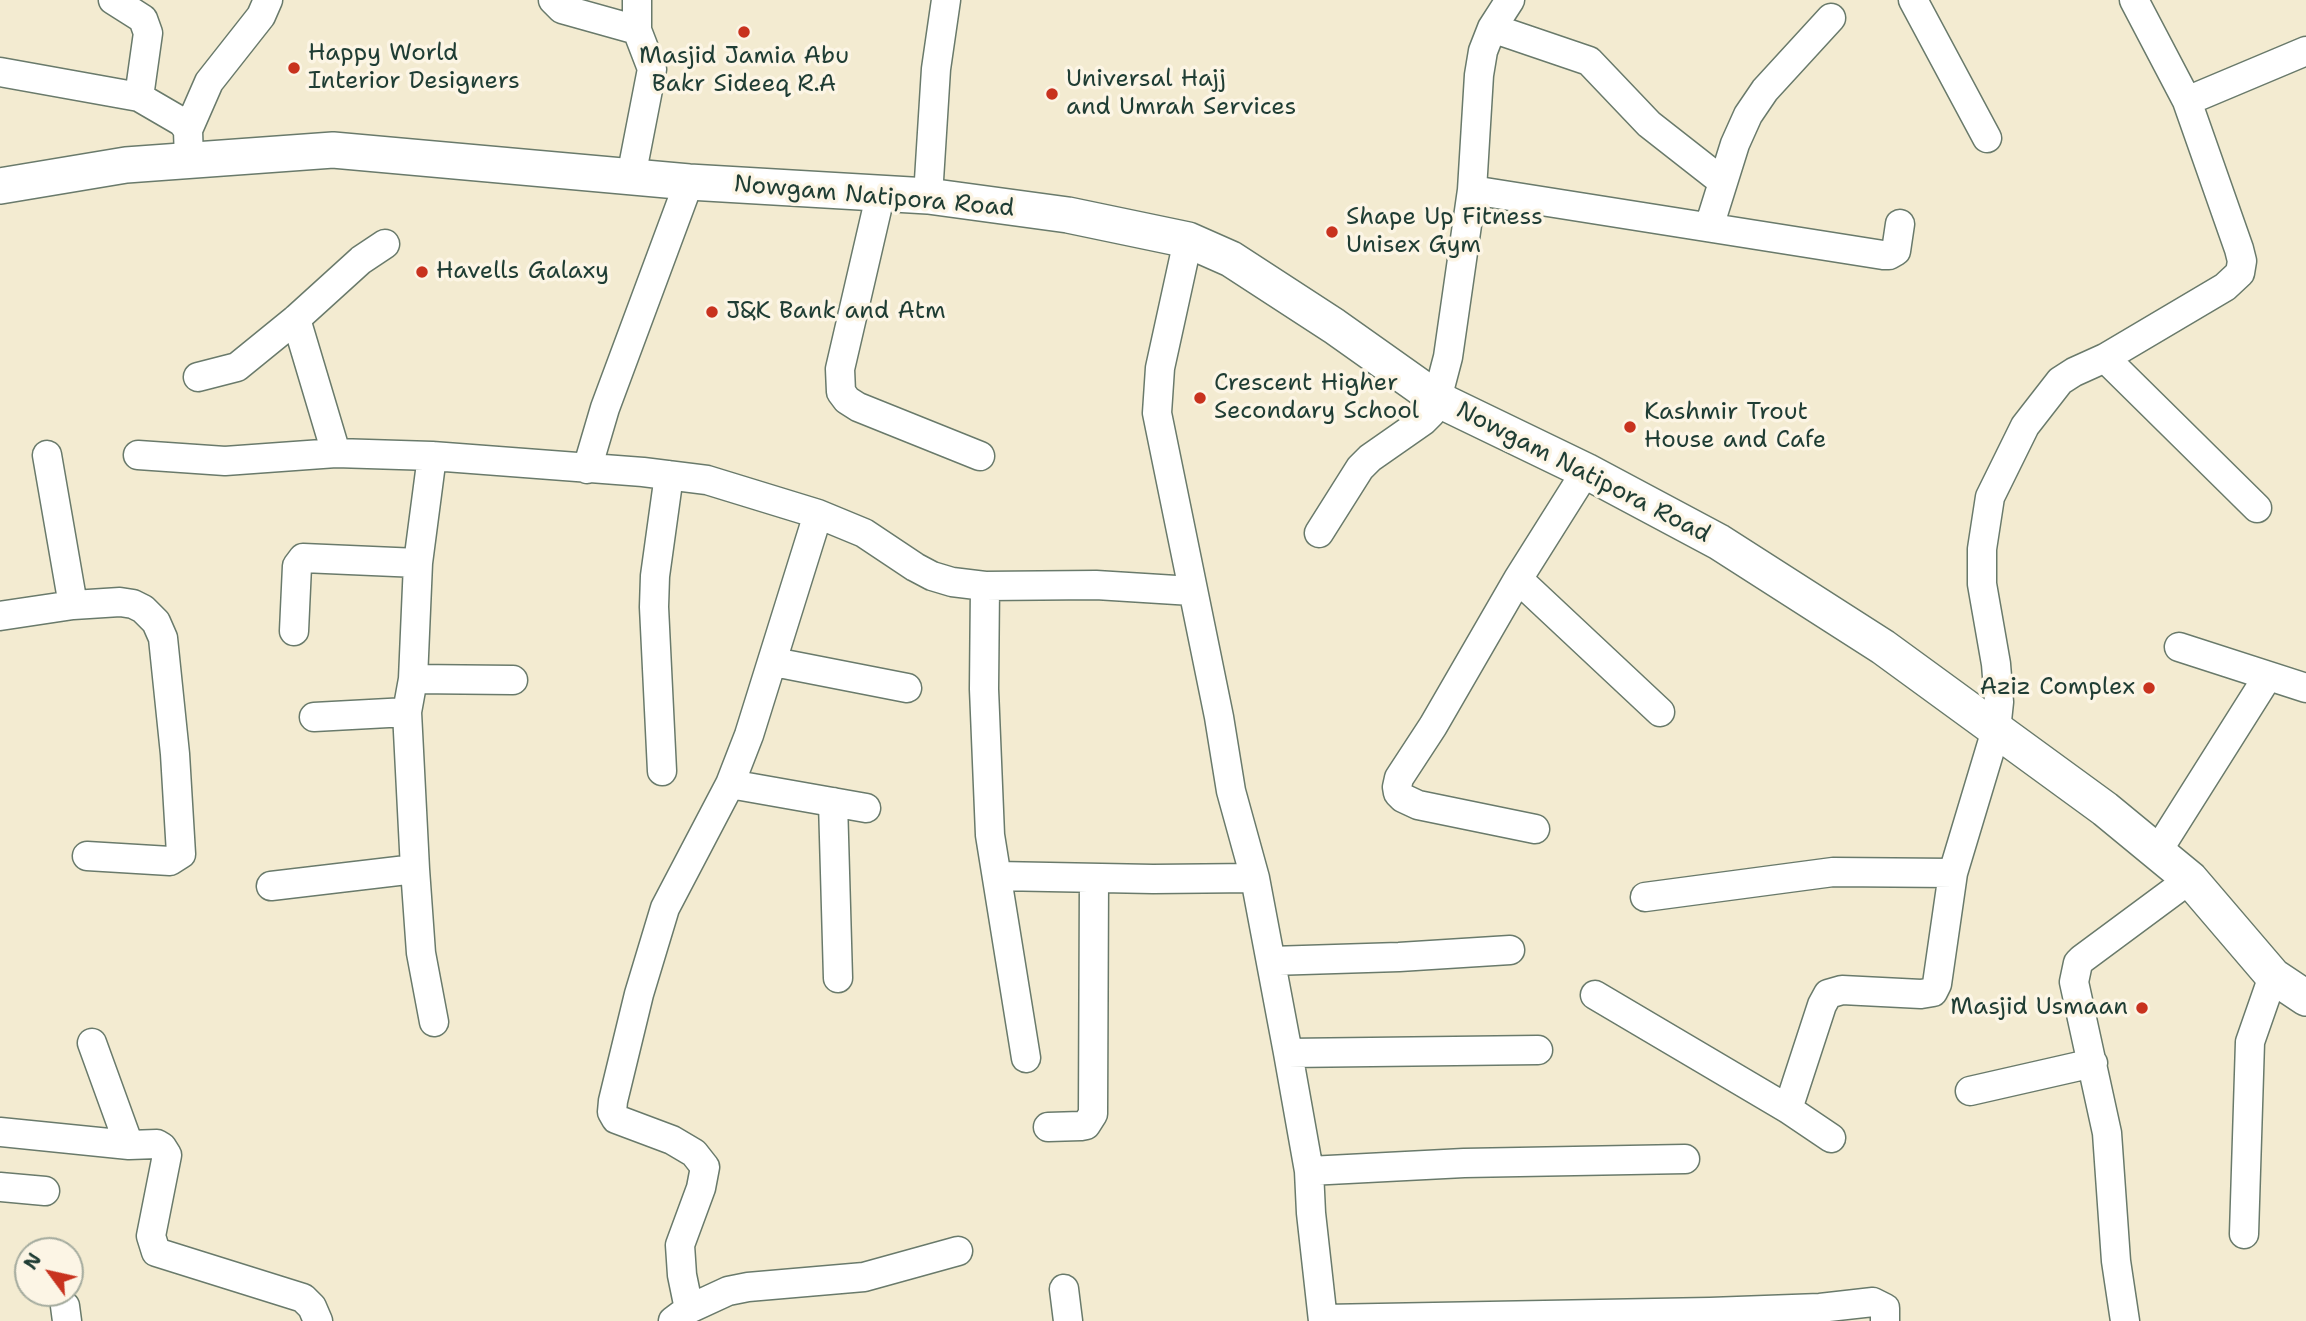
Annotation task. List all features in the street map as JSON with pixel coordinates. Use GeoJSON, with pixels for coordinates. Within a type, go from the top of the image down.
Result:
{"type":"FeatureCollection","features":[{"type":"Feature","properties":{"kind":"main road","name":"Nowgam Natipora Road"},"geometry":{"type":"LineString","coordinates":[[0,186],[126,165],[188,146],[333,150],[689,182],[928,196],[1068,215],[1188,240],[1231,259],[1437,398],[1586,471],[1719,542],[1883,647],[2105,809],[2190,879],[2273,976],[2305,995]]}},
{"type":"Feature","properties":{"kind":"street"},"geometry":{"type":"LineString","coordinates":[[113,0],[143,19],[148,33],[139,97]]}},
{"type":"Feature","properties":{"kind":"street"},"geometry":{"type":"LineString","coordinates":[[188,146],[209,82],[261,16],[268,0]]}},
{"type":"Feature","properties":{"kind":"street"},"geometry":{"type":"LineString","coordinates":[[553,0],[562,9],[637,30]]}},
{"type":"Feature","properties":{"kind":"street"},"geometry":{"type":"LineString","coordinates":[[631,177],[652,69],[637,30],[637,0]]}},
{"type":"Feature","properties":{"kind":"street"},"geometry":{"type":"LineString","coordinates":[[928,196],[936,69],[946,0]]}},
{"type":"Feature","properties":{"kind":"street"},"geometry":{"type":"LineString","coordinates":[[1319,533],[1360,468],[1423,421],[1431,413],[1437,398],[1448,357],[1472,190],[1483,51],[1492,28],[1510,0]]}},
{"type":"Feature","properties":{"kind":"street"},"geometry":{"type":"LineString","coordinates":[[1913,0],[1987,138]]}},
{"type":"Feature","properties":{"kind":"street"},"geometry":{"type":"LineString","coordinates":[[1788,1109],[1828,994],[1842,990],[1921,994],[1930,993],[1936,988],[1953,873],[1996,730],[1999,702],[1996,664],[1982,584],[1982,549],[1990,497],[2025,426],[2060,382],[2225,287],[2240,272],[2242,261],[2239,249],[2187,102],[2134,0]]}},
{"type":"Feature","properties":{"kind":"street"},"geometry":{"type":"LineString","coordinates":[[1709,227],[1735,144],[1748,115],[1765,90],[1831,18]]}},
{"type":"Feature","properties":{"kind":"street"},"geometry":{"type":"LineString","coordinates":[[1492,28],[1589,61],[1649,124],[1723,183]]}},
{"type":"Feature","properties":{"kind":"street"},"geometry":{"type":"LineString","coordinates":[[2187,102],[2306,51]]}},
{"type":"Feature","properties":{"kind":"street"},"geometry":{"type":"LineString","coordinates":[[0,72],[139,97],[181,122],[188,146]]}},
{"type":"Feature","properties":{"kind":"street"},"geometry":{"type":"LineString","coordinates":[[587,469],[605,408],[689,182]]}},
{"type":"Feature","properties":{"kind":"street"},"geometry":{"type":"LineString","coordinates":[[1472,190],[1889,256],[1896,251],[1900,223]]}},
{"type":"Feature","properties":{"kind":"street"},"geometry":{"type":"LineString","coordinates":[[881,192],[840,369],[841,392],[858,407],[980,456]]}},
{"type":"Feature","properties":{"kind":"street"},"geometry":{"type":"LineString","coordinates":[[1188,240],[1160,368],[1157,402],[1160,438],[1219,717],[1231,791],[1255,878],[1271,961],[1309,1171],[1323,1320],[1710,1312],[1820,1308],[1873,1302],[1885,1308],[1885,1321]]}},
{"type":"Feature","properties":{"kind":"street"},"geometry":{"type":"LineString","coordinates":[[198,377],[237,367],[296,319],[361,260],[385,244]]}},
{"type":"Feature","properties":{"kind":"street"},"geometry":{"type":"LineString","coordinates":[[296,319],[336,453]]}},
{"type":"Feature","properties":{"kind":"street"},"geometry":{"type":"LineString","coordinates":[[2105,358],[2257,508]]}},
{"type":"Feature","properties":{"kind":"street"},"geometry":{"type":"LineString","coordinates":[[138,455],[241,461],[336,453],[432,456],[669,475],[707,480],[818,514],[864,533],[932,576],[952,582],[985,586],[1096,584],[1192,590]]}},
{"type":"Feature","properties":{"kind":"street"},"geometry":{"type":"LineString","coordinates":[[47,455],[73,605]]}},
{"type":"Feature","properties":{"kind":"street"},"geometry":{"type":"LineString","coordinates":[[432,456],[418,563],[413,679],[407,712],[421,953],[434,1022]]}},
{"type":"Feature","properties":{"kind":"street"},"geometry":{"type":"LineString","coordinates":[[1535,829],[1418,806],[1403,798],[1396,787],[1518,579],[1586,471]]}},
{"type":"Feature","properties":{"kind":"street"},"geometry":{"type":"LineString","coordinates":[[662,771],[654,607],[655,576],[669,475]]}},
{"type":"Feature","properties":{"kind":"street"},"geometry":{"type":"LineString","coordinates":[[818,514],[774,662],[730,783],[665,908],[639,994],[612,1112],[616,1119],[672,1140],[694,1153],[705,1167],[701,1188],[680,1245],[681,1315],[728,1291],[864,1277],[958,1251]]}},
{"type":"Feature","properties":{"kind":"street"},"geometry":{"type":"LineString","coordinates":[[294,631],[297,565],[303,558],[418,563]]}},
{"type":"Feature","properties":{"kind":"street"},"geometry":{"type":"LineString","coordinates":[[1518,579],[1660,712]]}},
{"type":"Feature","properties":{"kind":"street"},"geometry":{"type":"LineString","coordinates":[[985,586],[984,689],[990,835],[1027,1058]]}},
{"type":"Feature","properties":{"kind":"street"},"geometry":{"type":"LineString","coordinates":[[0,616],[73,605],[133,604],[144,609],[156,622],[163,638],[181,854],[175,859],[87,856]]}},
{"type":"Feature","properties":{"kind":"street"},"geometry":{"type":"LineString","coordinates":[[2179,647],[2306,688]]}},
{"type":"Feature","properties":{"kind":"street"},"geometry":{"type":"LineString","coordinates":[[774,662],[907,688]]}},
{"type":"Feature","properties":{"kind":"street"},"geometry":{"type":"LineString","coordinates":[[2157,852],[2268,676]]}},
{"type":"Feature","properties":{"kind":"street"},"geometry":{"type":"LineString","coordinates":[[413,679],[513,680]]}},
{"type":"Feature","properties":{"kind":"street"},"geometry":{"type":"LineString","coordinates":[[314,717],[407,712]]}},
{"type":"Feature","properties":{"kind":"street"},"geometry":{"type":"LineString","coordinates":[[730,783],[866,808]]}},
{"type":"Feature","properties":{"kind":"street"},"geometry":{"type":"LineString","coordinates":[[833,802],[838,978]]}},
{"type":"Feature","properties":{"kind":"street"},"geometry":{"type":"LineString","coordinates":[[271,886],[415,869]]}},
{"type":"Feature","properties":{"kind":"street"},"geometry":{"type":"LineString","coordinates":[[1645,897],[1833,872],[1953,873]]}},
{"type":"Feature","properties":{"kind":"street"},"geometry":{"type":"LineString","coordinates":[[997,876],[1255,878]]}},
{"type":"Feature","properties":{"kind":"street"},"geometry":{"type":"LineString","coordinates":[[1048,1127],[1086,1125],[1093,1114],[1094,878]]}},
{"type":"Feature","properties":{"kind":"street"},"geometry":{"type":"LineString","coordinates":[[2125,1321],[2116,1261],[2107,1133],[2074,982],[2078,963],[2190,879]]}},
{"type":"Feature","properties":{"kind":"street"},"geometry":{"type":"LineString","coordinates":[[1271,961],[1510,950]]}},
{"type":"Feature","properties":{"kind":"street"},"geometry":{"type":"LineString","coordinates":[[2244,1234],[2250,1042],[2273,976]]}},
{"type":"Feature","properties":{"kind":"street"},"geometry":{"type":"LineString","coordinates":[[1595,995],[1788,1109],[1830,1138]]}},
{"type":"Feature","properties":{"kind":"street"},"geometry":{"type":"LineString","coordinates":[[92,1043],[129,1145]]}},
{"type":"Feature","properties":{"kind":"street"},"geometry":{"type":"LineString","coordinates":[[1288,1054],[1538,1050]]}},
{"type":"Feature","properties":{"kind":"street"},"geometry":{"type":"LineString","coordinates":[[1970,1091],[2093,1063]]}},
{"type":"Feature","properties":{"kind":"street"},"geometry":{"type":"LineString","coordinates":[[0,1132],[129,1145],[157,1144],[167,1155],[151,1236],[156,1252],[303,1298],[312,1307],[318,1321]]}},
{"type":"Feature","properties":{"kind":"street"},"geometry":{"type":"LineString","coordinates":[[1309,1171],[1464,1163],[1685,1159]]}},
{"type":"Feature","properties":{"kind":"street"},"geometry":{"type":"LineString","coordinates":[[0,1187],[45,1192]]}},
{"type":"Feature","properties":{"kind":"street"},"geometry":{"type":"LineString","coordinates":[[1064,1289],[1068,1321]]}},
{"type":"Feature","properties":{"kind":"place","name":"Masjid Jamia Abu Bakr Sideeq R.A"},"geometry":{"type":"Point","coordinates":[744,32]}},
{"type":"Feature","properties":{"kind":"place","name":"Happy World Interior Designers"},"geometry":{"type":"Point","coordinates":[294,68]}},
{"type":"Feature","properties":{"kind":"place","name":"Universal Hajj and Umrah Services"},"geometry":{"type":"Point","coordinates":[1052,94]}},
{"type":"Feature","properties":{"kind":"place","name":"Shape Up Fitness Unisex Gym"},"geometry":{"type":"Point","coordinates":[1332,232]}},
{"type":"Feature","properties":{"kind":"place","name":"Havells Galaxy"},"geometry":{"type":"Point","coordinates":[422,272]}},
{"type":"Feature","properties":{"kind":"place","name":"J&K Bank and Atm"},"geometry":{"type":"Point","coordinates":[712,312]}},
{"type":"Feature","properties":{"kind":"place","name":"Crescent Higher Secondary School"},"geometry":{"type":"Point","coordinates":[1200,398]}},
{"type":"Feature","properties":{"kind":"place","name":"Kashmir Trout House and Cafe"},"geometry":{"type":"Point","coordinates":[1630,427]}},
{"type":"Feature","properties":{"kind":"place","name":"Aziz Complex"},"geometry":{"type":"Point","coordinates":[2149,688]}},
{"type":"Feature","properties":{"kind":"place","name":"Masjid Usmaan"},"geometry":{"type":"Point","coordinates":[2142,1008]}}]}
